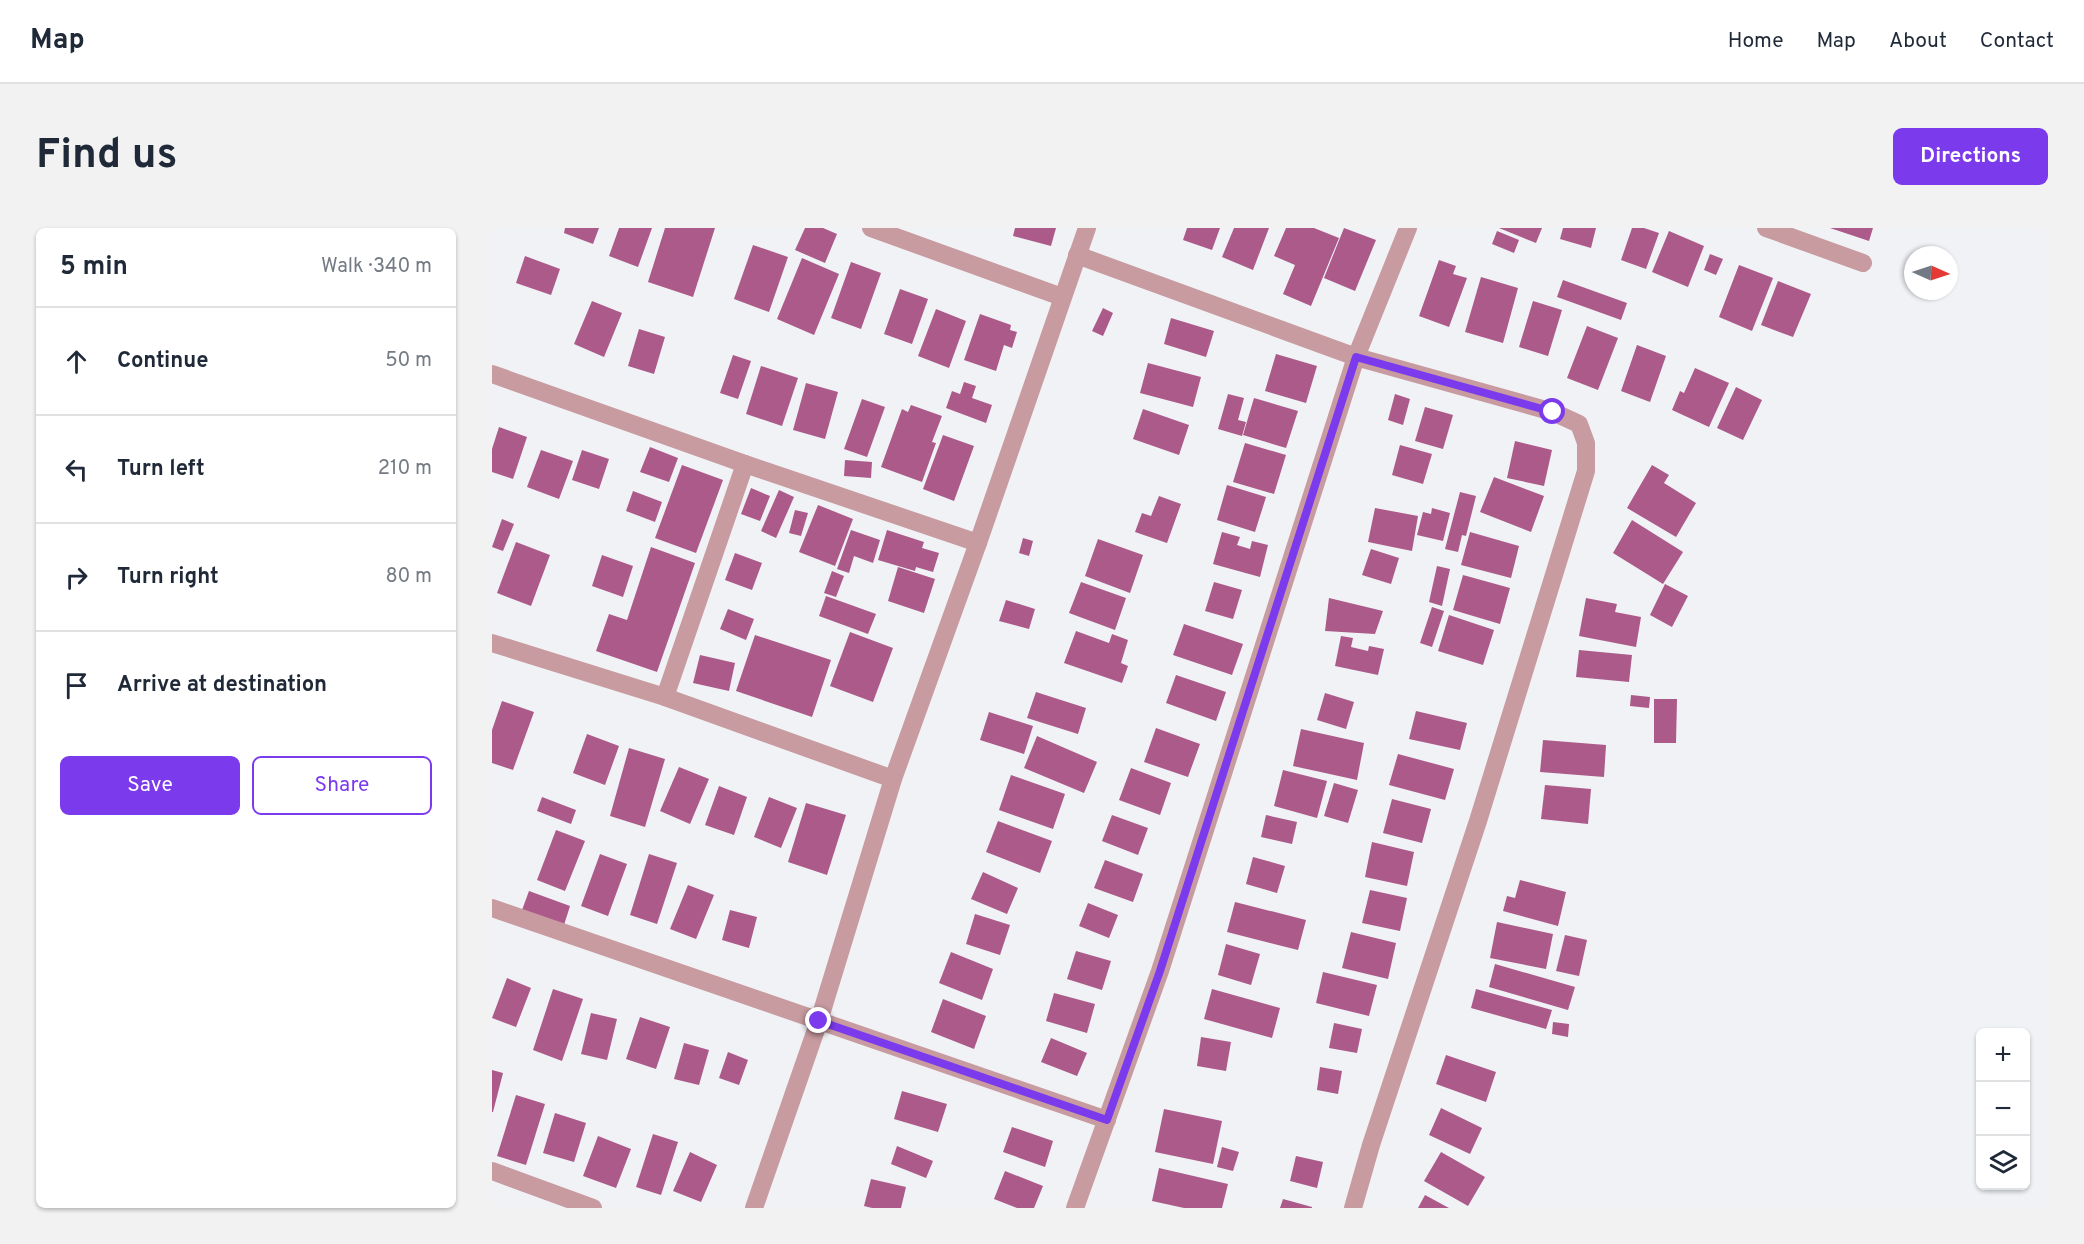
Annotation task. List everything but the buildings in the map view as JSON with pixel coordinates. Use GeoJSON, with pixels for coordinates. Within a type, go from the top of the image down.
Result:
{"type":"FeatureCollection","features":[{"type":"Feature","properties":{"kind":"street"},"geometry":{"type":"LineString","coordinates":[[871,228],[1062,297]]}},
{"type":"Feature","properties":{"kind":"street"},"geometry":{"type":"LineString","coordinates":[[754,1208],[819,1021],[893,779],[1087,228]]}},
{"type":"Feature","properties":{"kind":"street"},"geometry":{"type":"LineString","coordinates":[[1075,1208],[1160,971],[1356,357],[1408,228]]}},
{"type":"Feature","properties":{"kind":"street"},"geometry":{"type":"LineString","coordinates":[[1766,228],[1863,263]]}},
{"type":"Feature","properties":{"kind":"street"},"geometry":{"type":"LineString","coordinates":[[1077,255],[1356,357],[1553,412],[1579,424],[1586,443],[1586,471],[1478,821],[1371,1145],[1353,1208]]}},
{"type":"Feature","properties":{"kind":"street"},"geometry":{"type":"LineString","coordinates":[[492,374],[745,464],[978,543]]}},
{"type":"Feature","properties":{"kind":"street"},"geometry":{"type":"LineString","coordinates":[[665,697],[745,464]]}},
{"type":"Feature","properties":{"kind":"street"},"geometry":{"type":"LineString","coordinates":[[492,643],[665,697],[893,779]]}},
{"type":"Feature","properties":{"kind":"street"},"geometry":{"type":"LineString","coordinates":[[492,908],[1107,1120]]}},
{"type":"Feature","properties":{"kind":"street"},"geometry":{"type":"LineString","coordinates":[[492,1171],[593,1208]]}},
{"type":"Feature","properties":{"kind":"route"},"geometry":{"type":"LineString","coordinates":[[819,1021],[1107,1120],[1160,971],[1356,357],[1553,412]]}}]}
